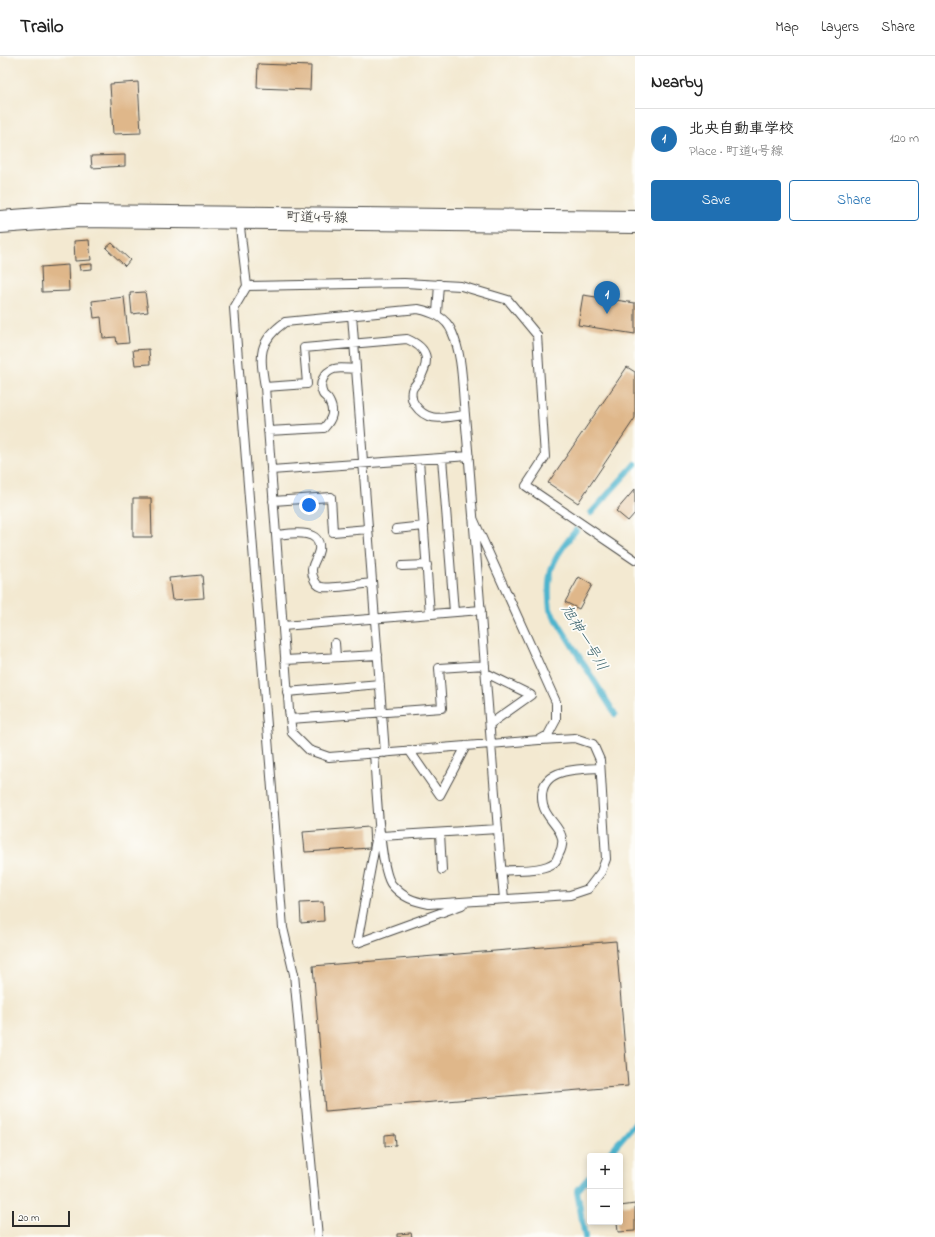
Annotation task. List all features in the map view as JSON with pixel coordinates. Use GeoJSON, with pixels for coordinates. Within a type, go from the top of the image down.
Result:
{"type":"FeatureCollection","features":[{"type":"Feature","properties":{"kind":"street","name":"町道4号線"},"geometry":{"type":"LineString","coordinates":[[0,222],[80,216],[635,222]]}},
{"type":"Feature","properties":{"kind":"lane"},"geometry":{"type":"LineString","coordinates":[[238,217],[247,286],[234,308],[283,928],[294,974],[318,1237]]}},
{"type":"Feature","properties":{"kind":"lane"},"geometry":{"type":"LineString","coordinates":[[247,286],[404,283],[439,284],[461,286],[508,300],[537,335],[545,457],[526,486],[635,560]]}},
{"type":"Feature","properties":{"kind":"lane"},"geometry":{"type":"LineString","coordinates":[[437,313],[439,284]]}},
{"type":"Feature","properties":{"kind":"lane"},"geometry":{"type":"LineString","coordinates":[[374,754],[384,864],[391,884],[411,900],[429,904],[570,895],[588,889],[601,872],[606,859],[600,760],[592,744],[575,738],[491,743],[329,758],[309,750],[292,733],[287,692],[265,387],[261,362],[264,344],[272,331],[285,322],[418,309],[437,313],[452,330],[460,356],[481,610],[490,724],[491,743],[501,871],[504,899]]}},
{"type":"Feature","properties":{"kind":"lane"},"geometry":{"type":"LineString","coordinates":[[352,315],[385,753]]}},
{"type":"Feature","properties":{"kind":"lane"},"geometry":{"type":"LineString","coordinates":[[265,387],[307,384],[304,348],[406,339],[418,344],[426,355],[426,365],[412,390],[412,401],[420,412],[431,418],[465,415]]}},
{"type":"Feature","properties":{"kind":"lane"},"geometry":{"type":"LineString","coordinates":[[268,431],[324,428],[331,420],[333,410],[329,400],[322,393],[321,382],[325,375],[333,369],[356,369]]}},
{"type":"Feature","properties":{"kind":"lane"},"geometry":{"type":"LineString","coordinates":[[271,470],[468,456]]}},
{"type":"Feature","properties":{"kind":"lane"},"geometry":{"type":"LineString","coordinates":[[442,458],[454,612]]}},
{"type":"Feature","properties":{"kind":"lane"},"geometry":{"type":"LineString","coordinates":[[420,460],[430,614]]}},
{"type":"Feature","properties":{"kind":"lane"},"geometry":{"type":"LineString","coordinates":[[273,501],[331,497],[333,532],[368,528]]}},
{"type":"Feature","properties":{"kind":"lane"},"geometry":{"type":"LineString","coordinates":[[473,518],[556,702],[556,720],[548,735],[539,740]]}},
{"type":"Feature","properties":{"kind":"lane"},"geometry":{"type":"LineString","coordinates":[[396,529],[424,526]]}},
{"type":"Feature","properties":{"kind":"lane"},"geometry":{"type":"LineString","coordinates":[[276,535],[302,532],[310,534],[317,540],[319,549],[311,567],[312,575],[316,583],[323,587],[372,583]]}},
{"type":"Feature","properties":{"kind":"lane"},"geometry":{"type":"LineString","coordinates":[[402,566],[426,565]]}},
{"type":"Feature","properties":{"kind":"lane"},"geometry":{"type":"LineString","coordinates":[[283,626],[481,610]]}},
{"type":"Feature","properties":{"kind":"lane"},"geometry":{"type":"LineString","coordinates":[[334,643],[336,657]]}},
{"type":"Feature","properties":{"kind":"lane"},"geometry":{"type":"LineString","coordinates":[[285,660],[378,655]]}},
{"type":"Feature","properties":{"kind":"lane"},"geometry":{"type":"LineString","coordinates":[[290,719],[442,708],[439,668],[485,664]]}},
{"type":"Feature","properties":{"kind":"lane"},"geometry":{"type":"LineString","coordinates":[[486,674],[531,695],[490,724]]}},
{"type":"Feature","properties":{"kind":"lane"},"geometry":{"type":"LineString","coordinates":[[287,692],[380,684]]}},
{"type":"Feature","properties":{"kind":"lane"},"geometry":{"type":"LineString","coordinates":[[409,750],[440,795],[466,746]]}},
{"type":"Feature","properties":{"kind":"lane"},"geometry":{"type":"LineString","coordinates":[[501,871],[542,867],[555,861],[562,848],[561,832],[543,806],[543,787],[554,774],[570,769],[600,768]]}},
{"type":"Feature","properties":{"kind":"lane"},"geometry":{"type":"LineString","coordinates":[[380,819],[357,942],[470,902]]}},
{"type":"Feature","properties":{"kind":"lane"},"geometry":{"type":"LineString","coordinates":[[382,836],[498,829]]}},
{"type":"Feature","properties":{"kind":"lane"},"geometry":{"type":"LineString","coordinates":[[440,833],[442,870]]}},
{"type":"Feature","properties":{"kind":"building"},"geometry":{"type":"Polygon","coordinates":[[[258,64],[311,66],[310,90],[257,88],[258,64]]]}},
{"type":"Feature","properties":{"kind":"building"},"geometry":{"type":"Polygon","coordinates":[[[138,82],[141,133],[113,134],[110,84],[138,82]]]}},
{"type":"Feature","properties":{"kind":"building"},"geometry":{"type":"Polygon","coordinates":[[[125,155],[125,166],[92,168],[91,156],[125,155]]]}},
{"type":"Feature","properties":{"kind":"building"},"geometry":{"type":"Polygon","coordinates":[[[89,240],[91,260],[75,261],[74,241],[89,240]]]}},
{"type":"Feature","properties":{"kind":"building"},"geometry":{"type":"Polygon","coordinates":[[[112,243],[130,260],[125,266],[106,248],[112,243]]]}},
{"type":"Feature","properties":{"kind":"building"},"geometry":{"type":"Polygon","coordinates":[[[92,264],[92,269],[80,270],[79,265],[92,264]]]}},
{"type":"Feature","properties":{"kind":"building"},"geometry":{"type":"Polygon","coordinates":[[[68,265],[69,291],[42,292],[41,267],[68,265]]]}},
{"type":"Feature","properties":{"kind":"building"},"geometry":{"type":"Polygon","coordinates":[[[145,292],[148,312],[132,314],[130,293],[145,292]]]}},
{"type":"Feature","properties":{"kind":"building"},"geometry":{"type":"Polygon","coordinates":[[[583,295],[635,303],[635,334],[578,325],[583,295]]]}},
{"type":"Feature","properties":{"kind":"building"},"geometry":{"type":"Polygon","coordinates":[[[124,297],[129,343],[117,344],[116,337],[103,338],[101,317],[94,318],[92,301],[124,297]]]}},
{"type":"Feature","properties":{"kind":"building"},"geometry":{"type":"Polygon","coordinates":[[[149,349],[150,364],[135,365],[133,350],[149,349]]]}},
{"type":"Feature","properties":{"kind":"building"},"geometry":{"type":"Polygon","coordinates":[[[627,367],[635,372],[635,418],[578,503],[548,483],[627,367]]]}},
{"type":"Feature","properties":{"kind":"building"},"geometry":{"type":"Polygon","coordinates":[[[635,489],[635,513],[628,521],[616,511],[635,489]]]}},
{"type":"Feature","properties":{"kind":"building"},"geometry":{"type":"Polygon","coordinates":[[[133,498],[151,498],[152,537],[133,537],[133,498]]]}},
{"type":"Feature","properties":{"kind":"building"},"geometry":{"type":"Polygon","coordinates":[[[202,575],[204,598],[172,600],[169,578],[202,575]]]}},
{"type":"Feature","properties":{"kind":"building"},"geometry":{"type":"Polygon","coordinates":[[[579,577],[592,585],[579,609],[565,602],[579,577]]]}},
{"type":"Feature","properties":{"kind":"building"},"geometry":{"type":"Polygon","coordinates":[[[369,827],[370,848],[305,852],[303,832],[369,827]]]}},
{"type":"Feature","properties":{"kind":"building"},"geometry":{"type":"Polygon","coordinates":[[[323,902],[324,921],[301,923],[300,903],[323,902]]]}},
{"type":"Feature","properties":{"kind":"building"},"geometry":{"type":"Polygon","coordinates":[[[616,941],[628,1086],[325,1111],[313,966],[616,941]]]}},
{"type":"Feature","properties":{"kind":"building"},"geometry":{"type":"Polygon","coordinates":[[[395,1134],[396,1145],[385,1146],[385,1135],[395,1134]]]}},
{"type":"Feature","properties":{"kind":"building"},"geometry":{"type":"Polygon","coordinates":[[[635,1204],[635,1231],[618,1232],[617,1225],[623,1225],[623,1206],[635,1204]]]}},
{"type":"Feature","properties":{"kind":"building"},"geometry":{"type":"Polygon","coordinates":[[[411,1233],[412,1237],[397,1237],[397,1234],[411,1233]]]}},
{"type":"Feature","properties":{"kind":"waterway","name":"旭神一号川"},"geometry":{"type":"LineString","coordinates":[[591,513],[635,464]]}},
{"type":"Feature","properties":{"kind":"waterway","name":"旭神一号川"},"geometry":{"type":"LineString","coordinates":[[576,530],[552,566],[549,585],[550,610],[615,714]]}},
{"type":"Feature","properties":{"kind":"waterway","name":"旭神一号川"},"geometry":{"type":"LineString","coordinates":[[610,1153],[635,1123]]}},
{"type":"Feature","properties":{"kind":"waterway","name":"旭神一号川"},"geometry":{"type":"LineString","coordinates":[[585,1237],[577,1191],[587,1179]]}},
{"type":"Feature","properties":{"kind":"place","name":"北央自動車学校"},"geometry":{"type":"Point","coordinates":[607,314]}}]}
